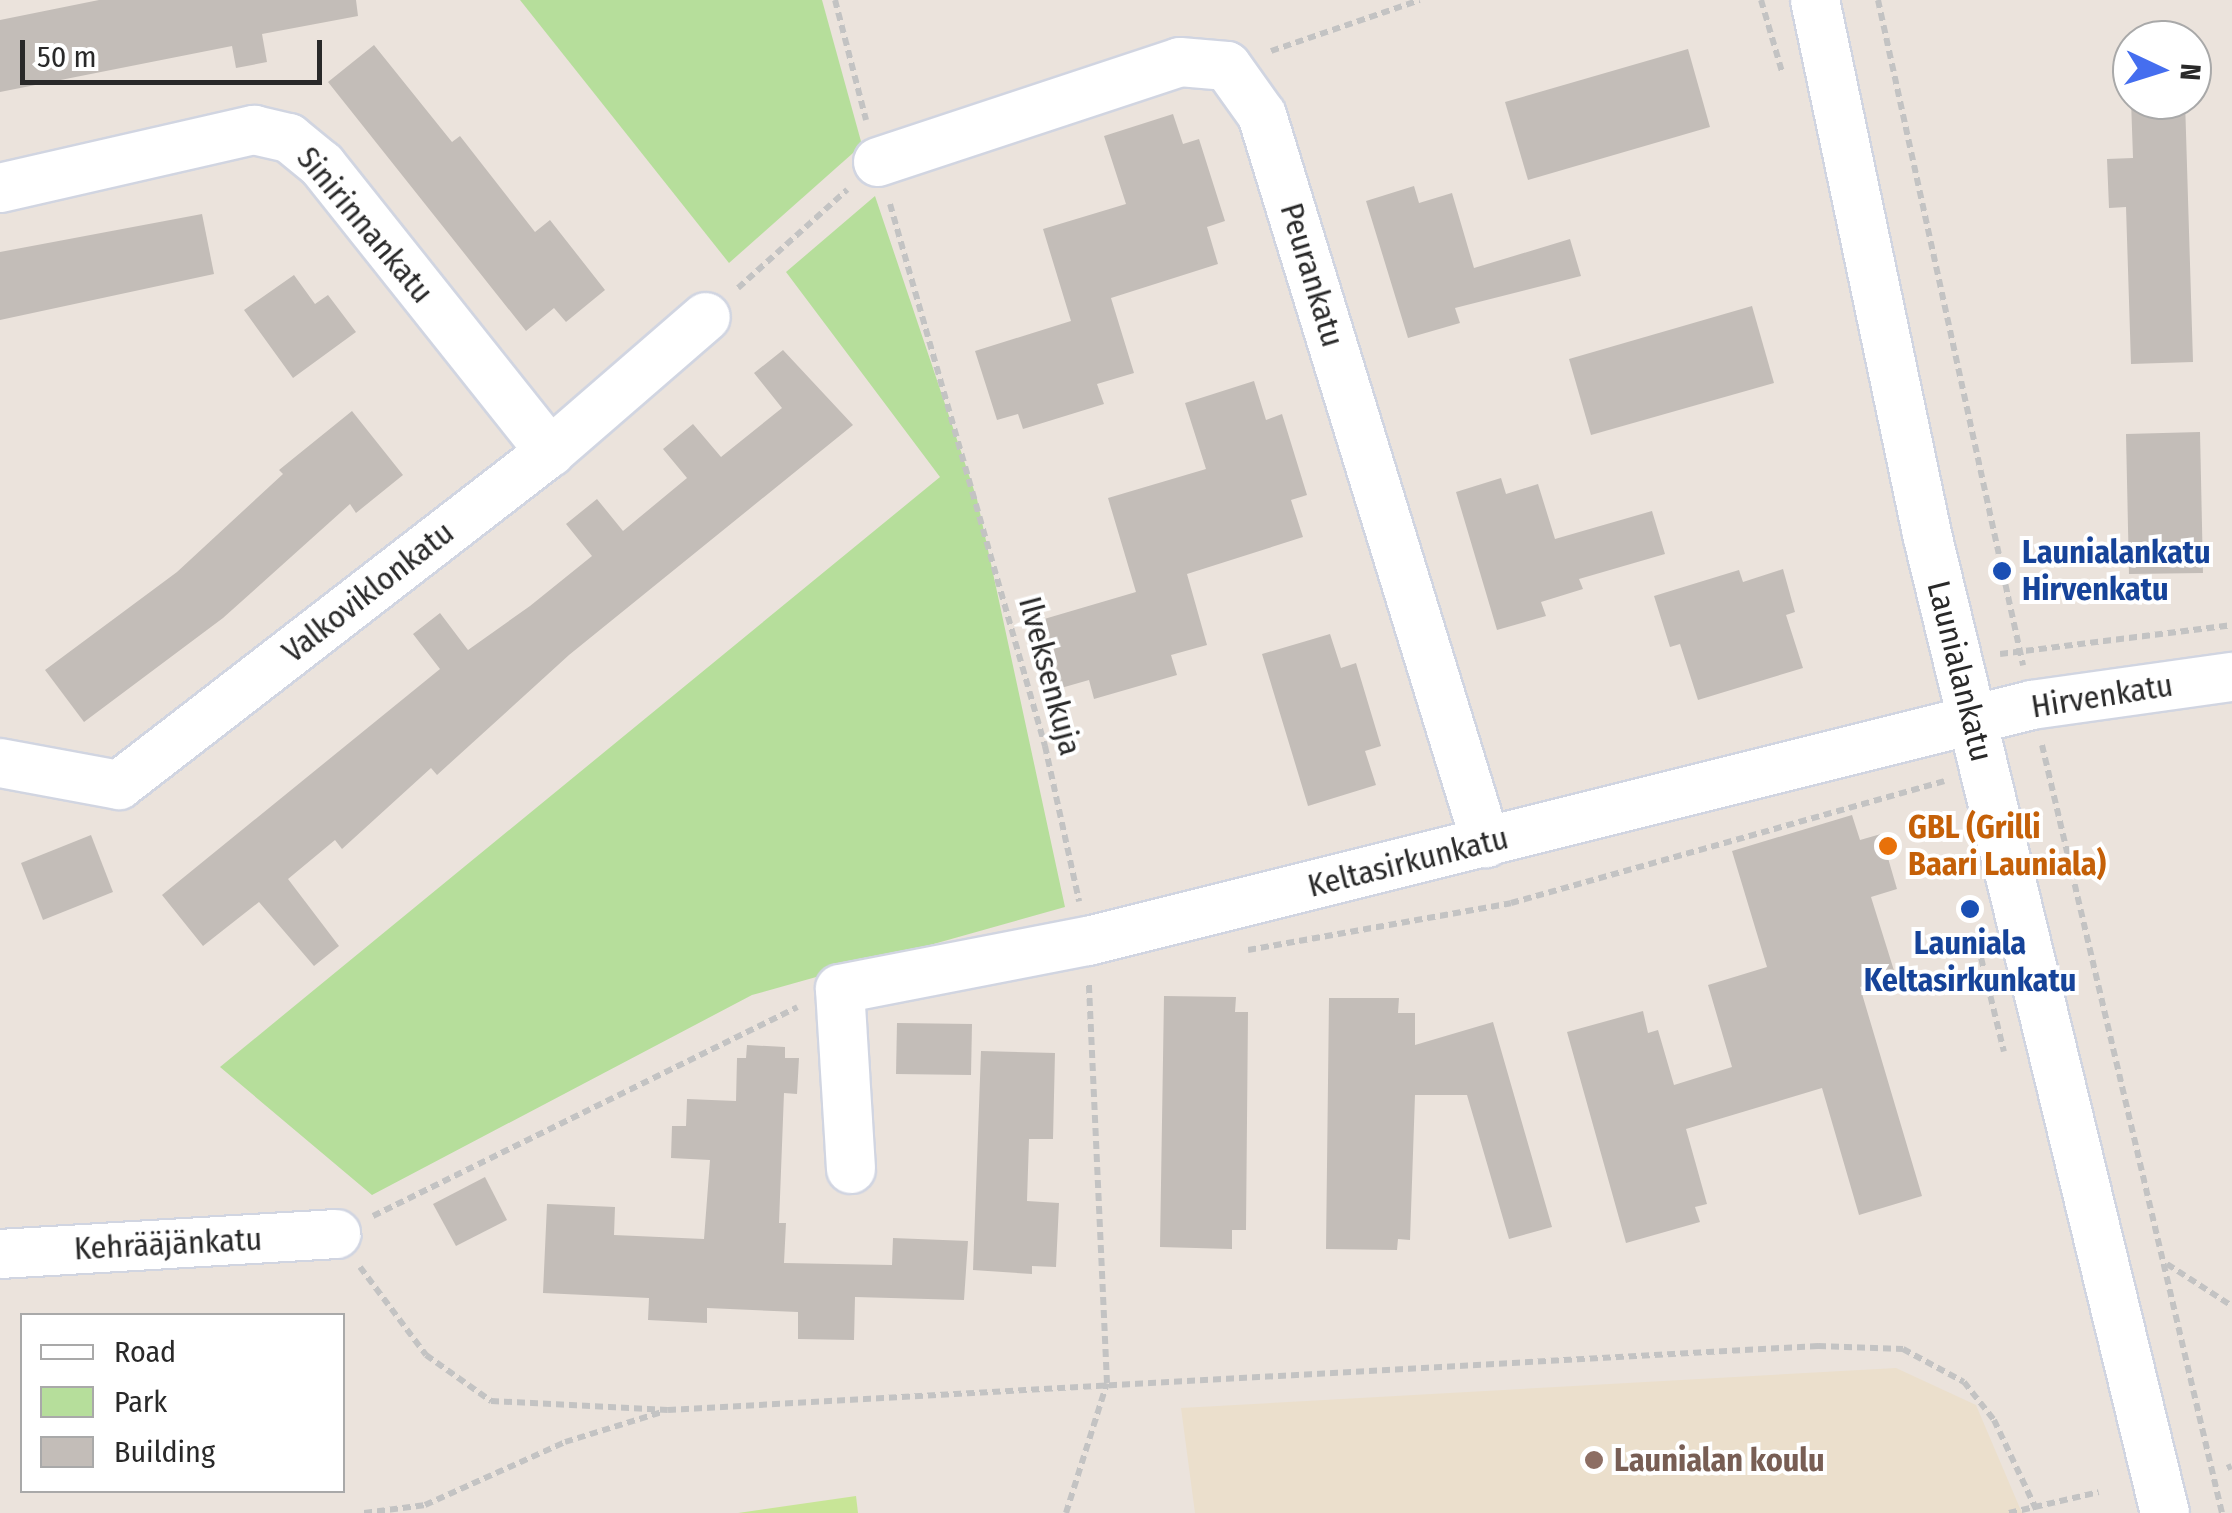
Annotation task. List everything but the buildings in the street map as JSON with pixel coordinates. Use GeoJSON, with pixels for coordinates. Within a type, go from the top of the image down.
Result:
{"type":"FeatureCollection","features":[{"type":"Feature","properties":{"kind":"street","name":"Launialankatu"},"geometry":{"type":"LineString","coordinates":[[1815,0],[1972,722],[2166,1513]]}},
{"type":"Feature","properties":{"kind":"street"},"geometry":{"type":"LineString","coordinates":[[878,162],[1180,62],[1227,66]]}},
{"type":"Feature","properties":{"kind":"street","name":"Peurankatu"},"geometry":{"type":"LineString","coordinates":[[1227,66],[1262,115],[1486,843]]}},
{"type":"Feature","properties":{"kind":"street","name":"Sinirinnankatu"},"geometry":{"type":"LineString","coordinates":[[0,188],[254,130],[289,138],[322,165],[550,452]]}},
{"type":"Feature","properties":{"kind":"street","name":"Valkoviklonkatu"},"geometry":{"type":"LineString","coordinates":[[0,763],[119,785],[550,452],[706,317]]}},
{"type":"Feature","properties":{"kind":"street","name":"Hirvenkatu"},"geometry":{"type":"LineString","coordinates":[[1972,722],[2032,704],[2232,677]]}},
{"type":"Feature","properties":{"kind":"street","name":"Keltasirkunkatu"},"geometry":{"type":"LineString","coordinates":[[840,989],[1095,965],[1486,843],[1972,722]]}},
{"type":"Feature","properties":{"kind":"street"},"geometry":{"type":"LineString","coordinates":[[840,989],[852,1169]]}},
{"type":"Feature","properties":{"kind":"street","name":"Kehrääjänkatu"},"geometry":{"type":"LineString","coordinates":[[0,1254],[336,1234]]}},
{"type":"Feature","properties":{"kind":"path","name":"Ilveksenkuja"},"geometry":{"type":"LineString","coordinates":[[835,0],[1045,746],[1095,965],[1107,1383]]}},
{"type":"Feature","properties":{"kind":"path"},"geometry":{"type":"LineString","coordinates":[[1227,66],[1420,0]]}},
{"type":"Feature","properties":{"kind":"path"},"geometry":{"type":"LineString","coordinates":[[1878,0],[2032,704],[2167,1264],[2222,1513]]}},
{"type":"Feature","properties":{"kind":"path"},"geometry":{"type":"LineString","coordinates":[[706,317],[878,162]]}},
{"type":"Feature","properties":{"kind":"path"},"geometry":{"type":"LineString","coordinates":[[2020,650],[2232,626]]}},
{"type":"Feature","properties":{"kind":"path"},"geometry":{"type":"LineString","coordinates":[[1234,953],[1511,903],[1941,782]]}},
{"type":"Feature","properties":{"kind":"path"},"geometry":{"type":"LineString","coordinates":[[840,989],[336,1234],[426,1355],[491,1400],[668,1410],[1818,1346],[1903,1349],[1964,1382],[1994,1420],[2036,1509]]}},
{"type":"Feature","properties":{"kind":"path"},"geometry":{"type":"LineString","coordinates":[[2167,1264],[2232,1306]]}},
{"type":"Feature","properties":{"kind":"path"},"geometry":{"type":"LineString","coordinates":[[1066,1513],[1107,1383]]}},
{"type":"Feature","properties":{"kind":"path"},"geometry":{"type":"LineString","coordinates":[[364,1513],[425,1505],[565,1442],[668,1410]]}},
{"type":"Feature","properties":{"kind":"path"},"geometry":{"type":"LineString","coordinates":[[2009,1513],[2099,1492]]}},
{"type":"Feature","properties":{"kind":"shaded area","name":"Launialan koulu"},"geometry":{"type":"Polygon","coordinates":[[[1896,1368],[1976,1405],[2022,1513],[1195,1513],[1181,1408],[1896,1368]]]}},
{"type":"Feature","properties":{"kind":"green space"},"geometry":{"type":"Polygon","coordinates":[[[520,0],[822,0],[862,145],[729,263],[520,0]]]}},
{"type":"Feature","properties":{"kind":"green space"},"geometry":{"type":"Polygon","coordinates":[[[875,196],[977,499],[1065,907],[752,995],[372,1195],[220,1067],[940,477],[786,272],[875,196]]]}},
{"type":"Feature","properties":{"kind":"green space"},"geometry":{"type":"Polygon","coordinates":[[[856,1496],[858,1513],[738,1513],[856,1496]]]}},
{"type":"Feature","properties":{"kind":"place","name":"Launialankatu Hirvenkatu"},"geometry":{"type":"Point","coordinates":[2002,571]}},
{"type":"Feature","properties":{"kind":"place","name":"GBL (Grilli Baari Launiala)"},"geometry":{"type":"Point","coordinates":[1888,846]}},
{"type":"Feature","properties":{"kind":"place","name":"Launiala Keltasirkunkatu"},"geometry":{"type":"Point","coordinates":[1970,909]}},
{"type":"Feature","properties":{"kind":"place","name":"Launialan koulu"},"geometry":{"type":"Point","coordinates":[1594,1460]}}]}
